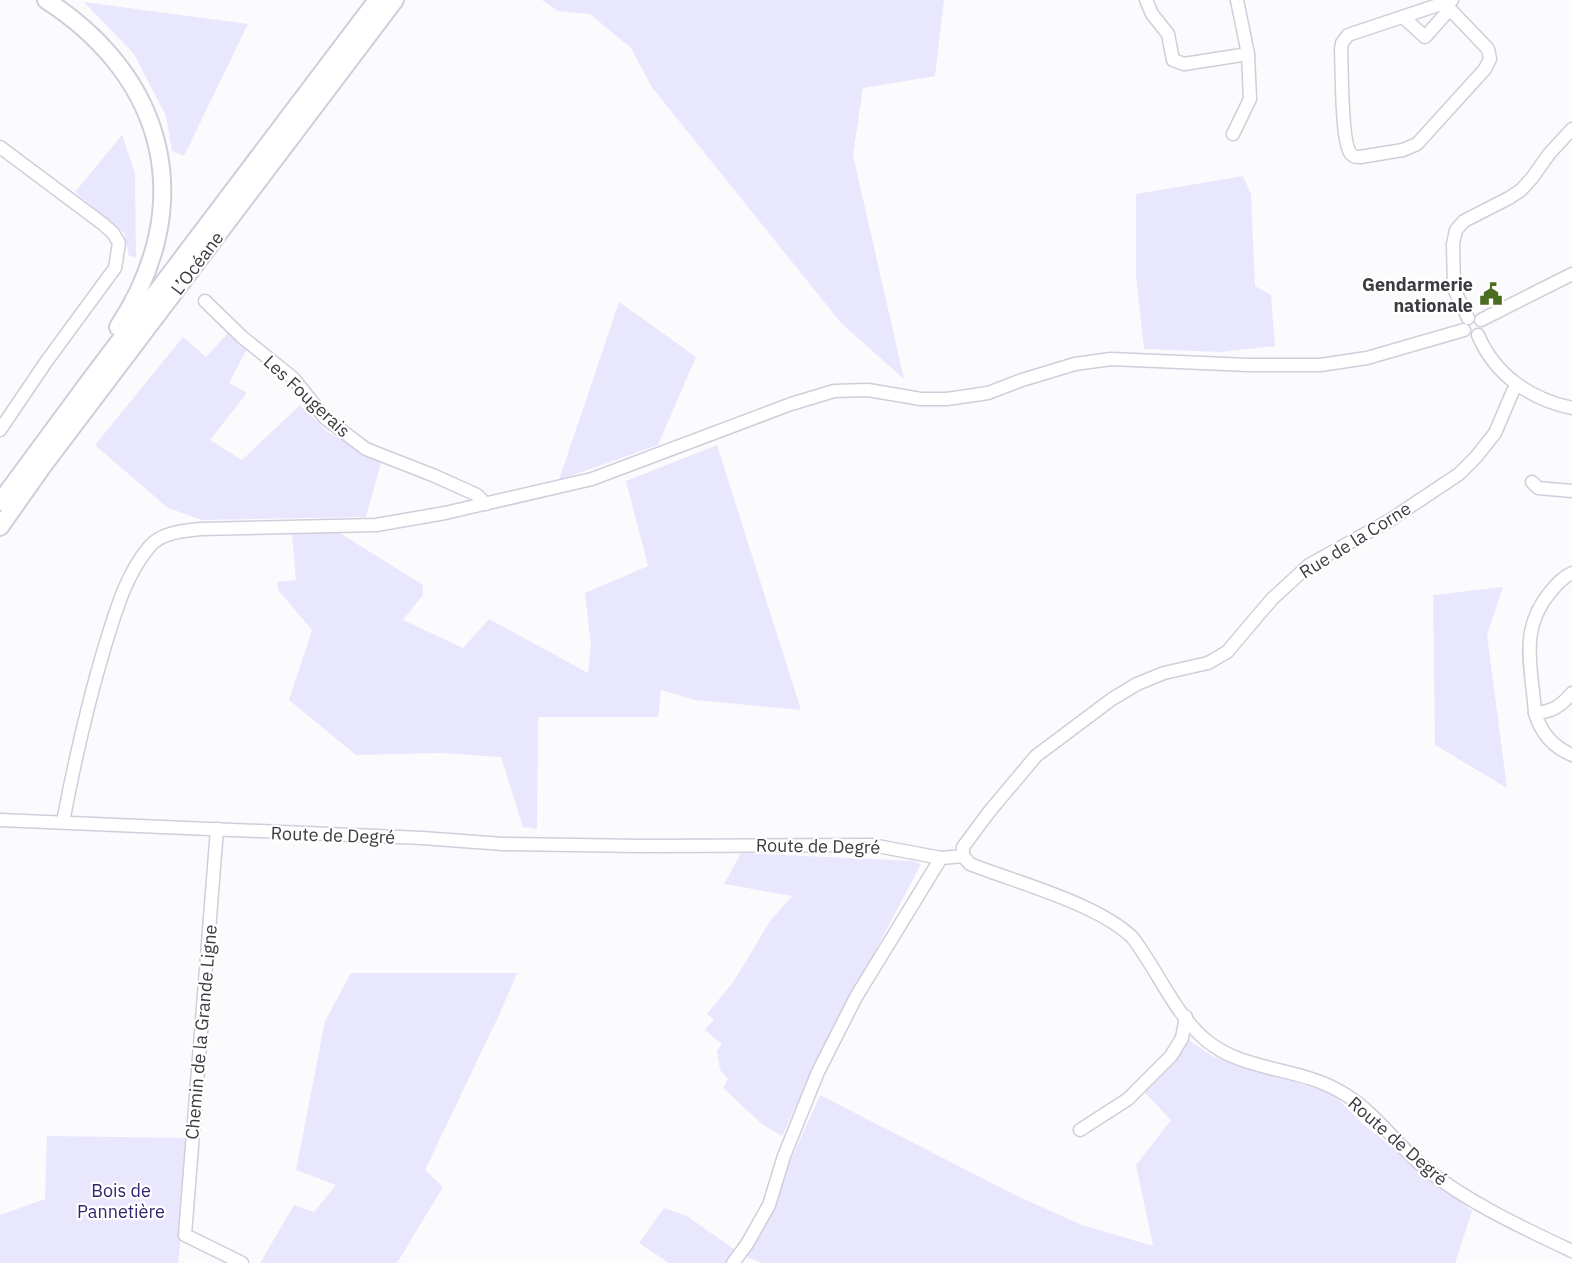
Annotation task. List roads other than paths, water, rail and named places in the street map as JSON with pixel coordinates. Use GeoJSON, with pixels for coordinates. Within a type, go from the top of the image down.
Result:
{"type":"FeatureCollection","features":[{"type":"Feature","properties":{"kind":"highway"},"geometry":{"type":"LineString","coordinates":[[46,0],[67,14],[96,39],[117,63],[146,110],[161,159],[163,186],[161,215],[152,262],[123,319],[99,356],[93,376]]}},
{"type":"Feature","properties":{"kind":"highway","name":"L’Océane"},"geometry":{"type":"LineString","coordinates":[[0,502],[93,376],[378,7],[395,0]]}},
{"type":"Feature","properties":{"kind":"highway","name":"L’Océane"},"geometry":{"type":"LineString","coordinates":[[0,527],[378,7]]}},
{"type":"Feature","properties":{"kind":"street"},"geometry":{"type":"LineString","coordinates":[[1146,0],[1152,14],[1167,34],[1173,60],[1184,64],[1248,54]]}},
{"type":"Feature","properties":{"kind":"street"},"geometry":{"type":"LineString","coordinates":[[1233,134],[1250,99],[1248,54],[1237,0]]}},
{"type":"Feature","properties":{"kind":"street"},"geometry":{"type":"LineString","coordinates":[[1441,4],[1449,5],[1488,49],[1490,59],[1485,69],[1417,144],[1403,150],[1355,157],[1349,151],[1344,130],[1342,43],[1348,35],[1441,4]]}},
{"type":"Feature","properties":{"kind":"street"},"geometry":{"type":"LineString","coordinates":[[1403,16],[1425,38],[1449,5]]}},
{"type":"Feature","properties":{"kind":"street"},"geometry":{"type":"LineString","coordinates":[[63,822],[91,694],[121,594],[151,545],[166,536],[181,531],[376,525],[419,519],[592,479],[791,404],[834,391],[860,390],[921,399],[958,398],[988,393],[1075,364],[1111,359],[1268,366],[1327,365],[1367,358],[1466,324],[1475,316],[1482,320],[1484,327],[1478,335],[1470,336],[1466,324],[1454,289],[1453,244],[1456,230],[1467,218],[1521,190],[1572,129]]}},
{"type":"Feature","properties":{"kind":"street"},"geometry":{"type":"LineString","coordinates":[[0,147],[104,224],[119,243],[115,268],[46,362],[0,430]]}},
{"type":"Feature","properties":{"kind":"street"},"geometry":{"type":"LineString","coordinates":[[1482,320],[1572,274]]}},
{"type":"Feature","properties":{"kind":"street","name":"Les Fougerais"},"geometry":{"type":"LineString","coordinates":[[205,301],[242,337],[293,378],[326,418],[366,449],[477,495],[486,504]]}},
{"type":"Feature","properties":{"kind":"street"},"geometry":{"type":"LineString","coordinates":[[1478,335],[1497,367],[1518,386],[1535,395],[1572,408]]}},
{"type":"Feature","properties":{"kind":"street","name":"Rue de la Corne"},"geometry":{"type":"LineString","coordinates":[[963,856],[963,847],[1036,756],[1112,699],[1137,684],[1164,673],[1208,663],[1227,652],[1272,599],[1309,565],[1390,520],[1459,474],[1495,433],[1513,391],[1518,386]]}},
{"type":"Feature","properties":{"kind":"street"},"geometry":{"type":"LineString","coordinates":[[1533,482],[1538,488],[1572,491]]}},
{"type":"Feature","properties":{"kind":"street"},"geometry":{"type":"LineString","coordinates":[[1572,573],[1559,581],[1544,599],[1532,623],[1529,636],[1535,713],[1544,734],[1557,748],[1572,755]]}},
{"type":"Feature","properties":{"kind":"street"},"geometry":{"type":"LineString","coordinates":[[1535,713],[1548,712],[1557,708],[1572,693]]}},
{"type":"Feature","properties":{"kind":"street","name":"Route de Degré"},"geometry":{"type":"LineString","coordinates":[[0,820],[422,838],[503,844],[861,845],[906,850],[941,858],[963,856],[970,864],[1102,915],[1123,928],[1145,953],[1164,986],[1186,1017],[1205,1039],[1226,1055],[1321,1082],[1342,1092],[1362,1107],[1424,1167],[1452,1187],[1572,1251]]}},
{"type":"Feature","properties":{"kind":"street","name":"Chemin de la Grande Ligne"},"geometry":{"type":"LineString","coordinates":[[217,829],[185,1234],[242,1263]]}},
{"type":"Feature","properties":{"kind":"street"},"geometry":{"type":"LineString","coordinates":[[733,1263],[747,1244],[769,1205],[784,1156],[819,1072],[856,997],[941,858]]}},
{"type":"Feature","properties":{"kind":"street"},"geometry":{"type":"LineString","coordinates":[[1080,1130],[1128,1099],[1171,1056],[1182,1038],[1186,1017]]}},
{"type":"Feature","properties":{"kind":"place","name":"Gendarmerie nationale"},"geometry":{"type":"Point","coordinates":[1491,294]}},
{"type":"Feature","properties":{"kind":"park label","name":"Bois de Pannetière"},"geometry":{"type":"Point","coordinates":[121,1200]}}]}
